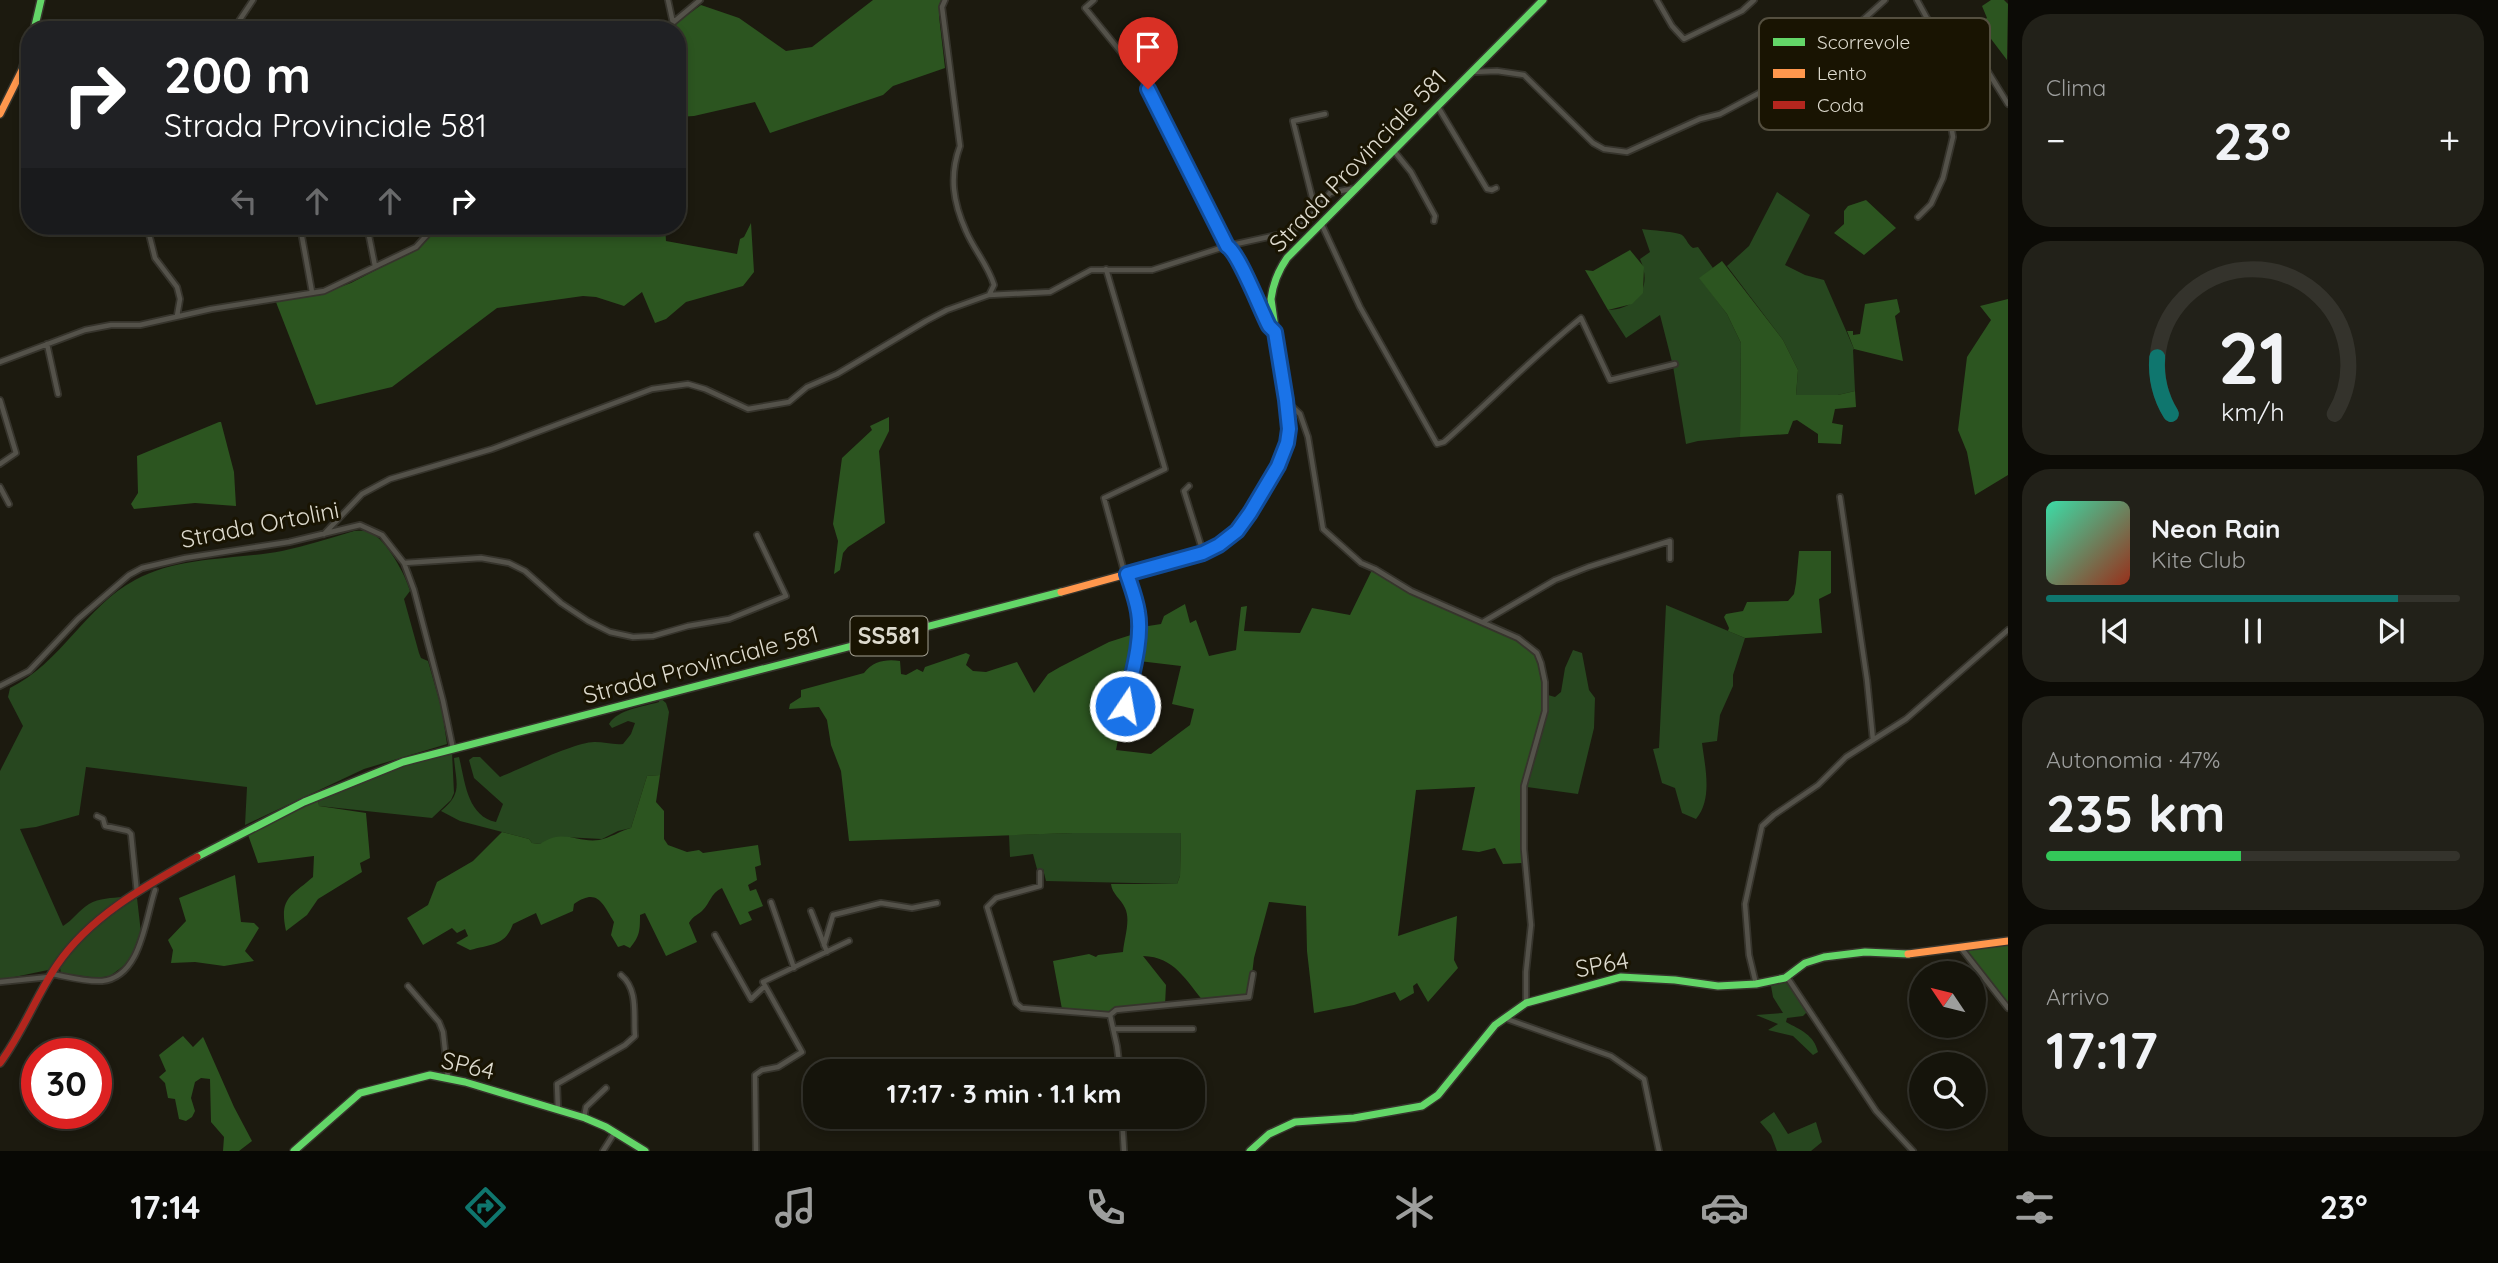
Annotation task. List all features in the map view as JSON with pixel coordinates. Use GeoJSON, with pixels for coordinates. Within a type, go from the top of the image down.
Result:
{"type":"FeatureCollection","features":[{"type":"Feature","properties":{"kind":"main road"},"geometry":{"type":"LineString","coordinates":[[36,21],[41,0]]}},
{"type":"Feature","properties":{"kind":"main road","name":"Strada Provinciale 581"},"geometry":{"type":"LineString","coordinates":[[0,1063],[23,1027],[50,975],[68,950],[113,909],[186,862],[280,812],[355,780],[404,762],[1126,574],[1203,553],[1219,545],[1237,531],[1278,466],[1287,443],[1289,429],[1286,400],[1271,299],[1277,272],[1287,258],[1543,0]]}},
{"type":"Feature","properties":{"kind":"main road"},"geometry":{"type":"LineString","coordinates":[[0,114],[21,72]]}},
{"type":"Feature","properties":{"kind":"main road","name":"SP64"},"geometry":{"type":"LineString","coordinates":[[1251,1151],[1269,1134],[1295,1122],[1353,1118],[1422,1106],[1446,1086],[1485,1036],[1503,1018],[1527,1003],[1621,977],[1718,986],[1756,985],[1786,976],[1805,962],[1824,957],[1865,952],[1914,954],[2008,941]]}},
{"type":"Feature","properties":{"kind":"main road","name":"SP64"},"geometry":{"type":"LineString","coordinates":[[294,1151],[360,1093],[426,1076],[449,1078],[584,1118],[615,1132],[645,1151]]}},
{"type":"Feature","properties":{"kind":"street"},"geometry":{"type":"LineString","coordinates":[[239,21],[253,0]]}},
{"type":"Feature","properties":{"kind":"street"},"geometry":{"type":"LineString","coordinates":[[667,0],[672,21]]}},
{"type":"Feature","properties":{"kind":"street"},"geometry":{"type":"LineString","coordinates":[[675,21],[700,0]]}},
{"type":"Feature","properties":{"kind":"street"},"geometry":{"type":"LineString","coordinates":[[945,0],[942,7],[960,146],[954,163],[953,193],[966,232],[990,271],[994,285],[989,295]]}},
{"type":"Feature","properties":{"kind":"street"},"geometry":{"type":"LineString","coordinates":[[1094,0],[1086,8],[1142,78],[1227,246],[1232,249],[1269,326],[1275,332]]}},
{"type":"Feature","properties":{"kind":"street"},"geometry":{"type":"LineString","coordinates":[[1657,0],[1672,26],[1684,39],[1742,11],[1754,0]]}},
{"type":"Feature","properties":{"kind":"street"},"geometry":{"type":"LineString","coordinates":[[1865,18],[1885,0]]}},
{"type":"Feature","properties":{"kind":"street"},"geometry":{"type":"LineString","coordinates":[[1917,0],[1927,18]]}},
{"type":"Feature","properties":{"kind":"street"},"geometry":{"type":"LineString","coordinates":[[1472,72],[1497,71],[1524,75],[1593,143],[1604,149],[1627,152],[1700,119],[1720,114],[1759,93]]}},
{"type":"Feature","properties":{"kind":"street"},"geometry":{"type":"LineString","coordinates":[[1990,75],[2008,103]]}},
{"type":"Feature","properties":{"kind":"street"},"geometry":{"type":"LineString","coordinates":[[1437,107],[1487,189],[1496,188]]}},
{"type":"Feature","properties":{"kind":"street"},"geometry":{"type":"LineString","coordinates":[[1316,214],[1293,121],[1325,114]]}},
{"type":"Feature","properties":{"kind":"street"},"geometry":{"type":"LineString","coordinates":[[1918,217],[1931,204],[1943,178],[1953,136],[1952,130]]}},
{"type":"Feature","properties":{"kind":"street"},"geometry":{"type":"LineString","coordinates":[[1394,151],[1411,172],[1435,216],[1434,221]]}},
{"type":"Feature","properties":{"kind":"street"},"geometry":{"type":"LineString","coordinates":[[324,534],[362,494],[390,479],[538,433],[652,389],[688,384],[748,409],[789,402],[807,387],[836,374],[947,310],[989,295],[1050,292],[1087,271],[1152,270],[1227,246],[1295,230],[1316,214],[1330,194],[1357,188]]}},
{"type":"Feature","properties":{"kind":"street"},"geometry":{"type":"LineString","coordinates":[[1322,225],[1360,307],[1437,444],[1444,442],[1581,318],[1611,380],[1675,364]]}},
{"type":"Feature","properties":{"kind":"street"},"geometry":{"type":"LineString","coordinates":[[149,235],[155,258],[177,287],[180,299],[177,316]]}},
{"type":"Feature","properties":{"kind":"street"},"geometry":{"type":"LineString","coordinates":[[302,235],[312,292]]}},
{"type":"Feature","properties":{"kind":"street"},"geometry":{"type":"LineString","coordinates":[[369,235],[375,267]]}},
{"type":"Feature","properties":{"kind":"street"},"geometry":{"type":"LineString","coordinates":[[0,362],[85,330],[111,325],[140,325],[261,300],[324,291],[416,247],[427,235]]}},
{"type":"Feature","properties":{"kind":"street"},"geometry":{"type":"LineString","coordinates":[[1106,269],[1166,469],[1104,498],[1138,610],[1135,664],[1125,706]]}},
{"type":"Feature","properties":{"kind":"street"},"geometry":{"type":"LineString","coordinates":[[47,344],[58,394]]}},
{"type":"Feature","properties":{"kind":"street"},"geometry":{"type":"LineString","coordinates":[[0,400],[16,453],[0,464]]}},
{"type":"Feature","properties":{"kind":"street"},"geometry":{"type":"LineString","coordinates":[[1286,400],[1300,414],[1308,437],[1323,529],[1361,563],[1410,591],[1518,638],[1537,653],[1545,682],[1545,711],[1524,786],[1524,849],[1531,925],[1525,972],[1527,1003]]}},
{"type":"Feature","properties":{"kind":"street"},"geometry":{"type":"LineString","coordinates":[[1189,486],[1184,491],[1203,553]]}},
{"type":"Feature","properties":{"kind":"street"},"geometry":{"type":"LineString","coordinates":[[0,487],[9,504]]}},
{"type":"Feature","properties":{"kind":"street"},"geometry":{"type":"LineString","coordinates":[[1840,497],[1866,668],[1873,740]]}},
{"type":"Feature","properties":{"kind":"street","name":"Strada Ortolini"},"geometry":{"type":"LineString","coordinates":[[0,686],[29,671],[78,619],[122,580],[142,568],[185,558],[289,542],[355,524],[369,527],[386,539],[404,563],[414,590],[453,749]]}},
{"type":"Feature","properties":{"kind":"street"},"geometry":{"type":"LineString","coordinates":[[404,563],[481,558],[509,564],[525,570],[561,603],[602,629],[625,636],[649,637],[688,626],[729,619],[786,596],[757,535]]}},
{"type":"Feature","properties":{"kind":"street"},"geometry":{"type":"LineString","coordinates":[[1482,623],[1548,584],[1588,567],[1670,541],[1670,559]]}},
{"type":"Feature","properties":{"kind":"street"},"geometry":{"type":"LineString","coordinates":[[1756,985],[1749,955],[1745,904],[1762,826],[1818,785],[1846,757],[1906,719],[2008,630]]}},
{"type":"Feature","properties":{"kind":"street"},"geometry":{"type":"LineString","coordinates":[[97,816],[103,819],[105,826],[131,834],[137,893]]}},
{"type":"Feature","properties":{"kind":"street"},"geometry":{"type":"LineString","coordinates":[[1040,872],[1040,886],[996,898],[988,907],[1017,1005],[1022,1008],[1110,1015],[1116,1010],[1249,997],[1253,974]]}},
{"type":"Feature","properties":{"kind":"street"},"geometry":{"type":"LineString","coordinates":[[0,982],[50,975],[106,981],[125,970],[137,951],[155,890]]}},
{"type":"Feature","properties":{"kind":"street"},"geometry":{"type":"LineString","coordinates":[[771,902],[794,968]]}},
{"type":"Feature","properties":{"kind":"street"},"geometry":{"type":"LineString","coordinates":[[824,945],[833,915],[881,903],[912,908],[937,904]]}},
{"type":"Feature","properties":{"kind":"street"},"geometry":{"type":"LineString","coordinates":[[811,911],[827,952]]}},
{"type":"Feature","properties":{"kind":"street"},"geometry":{"type":"LineString","coordinates":[[715,935],[751,999],[765,986]]}},
{"type":"Feature","properties":{"kind":"street"},"geometry":{"type":"LineString","coordinates":[[756,1151],[755,1075],[762,1070],[778,1067],[802,1052],[763,982],[849,942]]}},
{"type":"Feature","properties":{"kind":"street"},"geometry":{"type":"LineString","coordinates":[[1960,947],[2008,1009]]}},
{"type":"Feature","properties":{"kind":"street"},"geometry":{"type":"LineString","coordinates":[[558,1110],[557,1084],[625,1045],[635,1036],[633,1025],[636,1009],[628,983],[621,975]]}},
{"type":"Feature","properties":{"kind":"street"},"geometry":{"type":"LineString","coordinates":[[1786,976],[1876,1111],[1913,1151]]}},
{"type":"Feature","properties":{"kind":"street"},"geometry":{"type":"LineString","coordinates":[[408,986],[439,1022],[443,1032],[444,1057],[449,1078]]}},
{"type":"Feature","properties":{"kind":"street"},"geometry":{"type":"LineString","coordinates":[[1110,1015],[1118,1059]]}},
{"type":"Feature","properties":{"kind":"street"},"geometry":{"type":"LineString","coordinates":[[1503,1018],[1611,1056],[1644,1079],[1659,1151]]}},
{"type":"Feature","properties":{"kind":"street"},"geometry":{"type":"LineString","coordinates":[[1113,1028],[1193,1029]]}},
{"type":"Feature","properties":{"kind":"street"},"geometry":{"type":"LineString","coordinates":[[584,1118],[586,1107],[606,1088]]}},
{"type":"Feature","properties":{"kind":"street"},"geometry":{"type":"LineString","coordinates":[[1123,1129],[1124,1151]]}},
{"type":"Feature","properties":{"kind":"street"},"geometry":{"type":"LineString","coordinates":[[603,1151],[615,1132]]}},
{"type":"Feature","properties":{"kind":"green space"},"geometry":{"type":"Polygon","coordinates":[[[873,0],[944,0],[939,16],[945,68],[893,86],[883,95],[770,133],[755,102],[686,116],[686,21],[679,21],[701,5],[739,18],[786,51],[812,47],[873,0]]]}},
{"type":"Feature","properties":{"kind":"green space"},"geometry":{"type":"Polygon","coordinates":[[[1991,0],[2004,0],[2008,4],[2007,60],[1990,38],[1990,18],[1987,18],[1982,6],[1991,0]]]}},
{"type":"Feature","properties":{"kind":"green space"},"geometry":{"type":"Polygon","coordinates":[[[1777,192],[1810,215],[1785,265],[1805,275],[1824,280],[1854,349],[1855,391],[1838,395],[1796,395],[1798,370],[1783,340],[1727,266],[1749,246],[1777,192]]]}},
{"type":"Feature","properties":{"kind":"green space"},"geometry":{"type":"Polygon","coordinates":[[[1866,200],[1896,228],[1864,255],[1834,233],[1844,224],[1844,211],[1848,206],[1866,200]]]}},
{"type":"Feature","properties":{"kind":"green space"},"geometry":{"type":"Polygon","coordinates":[[[751,223],[754,272],[743,286],[686,302],[666,319],[655,323],[642,292],[624,306],[596,297],[583,296],[497,308],[392,387],[316,405],[274,297],[323,293],[351,283],[418,248],[431,235],[666,235],[666,241],[737,254],[740,239],[744,237],[751,223]]]}},
{"type":"Feature","properties":{"kind":"green space"},"geometry":{"type":"Polygon","coordinates":[[[1642,229],[1682,235],[1693,248],[1698,247],[1713,268],[1700,278],[1727,314],[1741,343],[1740,437],[1686,444],[1673,366],[1660,315],[1626,338],[1608,310],[1627,306],[1640,295],[1645,279],[1640,259],[1650,252],[1642,229]]]}},
{"type":"Feature","properties":{"kind":"green space"},"geometry":{"type":"Polygon","coordinates":[[[1630,250],[1644,267],[1643,293],[1632,304],[1608,310],[1585,270],[1593,271],[1630,250]]]}},
{"type":"Feature","properties":{"kind":"green space"},"geometry":{"type":"Polygon","coordinates":[[[1722,261],[1783,340],[1798,370],[1796,395],[1838,395],[1855,391],[1856,407],[1835,409],[1832,423],[1843,425],[1841,444],[1818,443],[1818,434],[1797,420],[1793,421],[1788,434],[1740,437],[1741,343],[1727,314],[1699,278],[1722,261]]]}},
{"type":"Feature","properties":{"kind":"green space"},"geometry":{"type":"Polygon","coordinates":[[[1897,299],[1900,312],[1895,316],[1903,361],[1854,349],[1847,331],[1853,331],[1853,335],[1860,334],[1865,304],[1897,299]]]}},
{"type":"Feature","properties":{"kind":"green space"},"geometry":{"type":"Polygon","coordinates":[[[2008,299],[2008,475],[1975,495],[1967,452],[1958,430],[1967,357],[1991,320],[1980,306],[2008,299]]]}},
{"type":"Feature","properties":{"kind":"green space"},"geometry":{"type":"Polygon","coordinates":[[[889,417],[889,431],[879,451],[885,523],[848,547],[843,553],[840,570],[834,574],[838,541],[833,524],[842,458],[872,430],[870,426],[889,417]]]}},
{"type":"Feature","properties":{"kind":"green space"},"geometry":{"type":"Polygon","coordinates":[[[219,422],[234,472],[236,506],[195,503],[134,509],[131,504],[138,493],[137,456],[219,422]]]}},
{"type":"Feature","properties":{"kind":"green space"},"geometry":{"type":"Polygon","coordinates":[[[354,531],[367,531],[377,537],[389,550],[404,577],[410,591],[404,599],[419,653],[421,658],[428,661],[442,710],[447,744],[364,769],[245,825],[247,787],[86,767],[79,815],[20,829],[63,926],[93,902],[123,897],[85,926],[48,970],[0,980],[0,771],[23,726],[8,697],[10,688],[44,665],[102,604],[135,580],[152,572],[188,563],[282,551],[354,531]]]}},
{"type":"Feature","properties":{"kind":"green space"},"geometry":{"type":"Polygon","coordinates":[[[1799,551],[1831,551],[1831,593],[1819,599],[1822,633],[1745,638],[1728,631],[1724,617],[1726,614],[1743,611],[1747,602],[1788,601],[1794,594],[1799,551]]]}},
{"type":"Feature","properties":{"kind":"green space"},"geometry":{"type":"Polygon","coordinates":[[[1372,570],[1407,592],[1515,639],[1529,648],[1537,659],[1545,701],[1521,789],[1522,863],[1503,864],[1495,848],[1479,852],[1462,850],[1475,787],[1416,790],[1398,936],[1457,916],[1454,960],[1458,968],[1428,1002],[1417,983],[1413,986],[1414,993],[1400,1001],[1395,992],[1354,1005],[1314,1013],[1307,951],[1306,906],[1269,902],[1254,958],[1250,991],[1246,997],[1205,1003],[1171,965],[1154,957],[1143,956],[1166,985],[1165,1005],[1109,1013],[1062,1009],[1053,961],[1089,954],[1096,957],[1123,952],[1127,913],[1111,884],[1177,884],[1180,876],[1181,833],[1072,833],[849,841],[841,771],[831,745],[827,720],[819,707],[789,709],[790,704],[801,697],[801,690],[864,673],[880,662],[900,661],[901,674],[906,675],[917,669],[923,672],[925,667],[966,653],[970,655],[966,665],[973,671],[986,672],[1017,662],[1034,693],[1048,674],[1109,642],[1134,634],[1131,670],[1117,729],[1120,730],[1116,750],[1151,754],[1190,725],[1194,709],[1172,704],[1181,666],[1139,661],[1142,627],[1161,624],[1164,616],[1185,604],[1190,623],[1196,620],[1209,656],[1236,650],[1241,607],[1247,606],[1244,631],[1300,633],[1312,608],[1350,615],[1372,570]]]}},
{"type":"Feature","properties":{"kind":"green space"},"geometry":{"type":"Polygon","coordinates":[[[1666,605],[1745,638],[1733,675],[1733,686],[1720,715],[1717,741],[1702,743],[1706,792],[1705,802],[1696,819],[1682,813],[1675,788],[1662,783],[1653,749],[1659,748],[1666,605]]]}},
{"type":"Feature","properties":{"kind":"green space"},"geometry":{"type":"Polygon","coordinates":[[[1573,650],[1582,653],[1589,690],[1595,698],[1594,728],[1578,794],[1527,787],[1526,782],[1546,717],[1548,695],[1555,697],[1561,692],[1565,668],[1573,650]]]}},
{"type":"Feature","properties":{"kind":"green space"},"geometry":{"type":"Polygon","coordinates":[[[659,697],[666,703],[669,712],[660,775],[647,776],[631,828],[602,839],[563,837],[540,844],[460,821],[441,811],[453,799],[457,788],[454,758],[459,757],[473,805],[479,813],[496,822],[503,804],[474,778],[469,760],[480,757],[500,777],[587,743],[623,744],[635,723],[628,721],[612,728],[609,724],[618,715],[659,702],[659,697]]]}},
{"type":"Feature","properties":{"kind":"green space"},"geometry":{"type":"Polygon","coordinates":[[[452,752],[454,793],[451,800],[432,818],[319,806],[318,798],[375,773],[452,752]]]}},
{"type":"Feature","properties":{"kind":"green space"},"geometry":{"type":"Polygon","coordinates":[[[660,775],[656,802],[664,811],[664,839],[668,845],[687,852],[699,850],[703,853],[758,845],[761,865],[755,867],[757,880],[748,885],[750,891],[756,889],[763,906],[748,912],[752,920],[740,925],[722,888],[689,923],[697,942],[666,956],[645,913],[640,915],[639,933],[630,948],[624,945],[618,947],[611,935],[614,922],[610,915],[602,903],[594,897],[588,897],[574,904],[573,911],[541,925],[536,913],[513,924],[506,937],[491,945],[470,950],[456,943],[468,936],[465,929],[457,933],[452,928],[423,945],[407,918],[428,905],[437,882],[473,861],[502,832],[540,844],[563,836],[591,840],[607,838],[631,828],[647,776],[660,775]]]}},
{"type":"Feature","properties":{"kind":"green space"},"geometry":{"type":"Polygon","coordinates":[[[318,798],[319,806],[366,813],[370,858],[360,863],[362,872],[318,899],[307,915],[286,931],[285,905],[293,894],[313,877],[314,856],[258,863],[247,832],[318,798]]]}},
{"type":"Feature","properties":{"kind":"green space"},"geometry":{"type":"Polygon","coordinates":[[[1181,833],[1180,876],[1177,884],[1046,881],[1043,869],[1037,869],[1033,854],[1010,857],[1009,835],[1181,833]]]}},
{"type":"Feature","properties":{"kind":"green space"},"geometry":{"type":"Polygon","coordinates":[[[235,875],[241,922],[254,923],[259,928],[245,951],[254,961],[224,966],[195,962],[171,963],[173,950],[168,940],[186,921],[179,898],[235,875]]]}},
{"type":"Feature","properties":{"kind":"green space"},"geometry":{"type":"Polygon","coordinates":[[[137,898],[141,933],[129,962],[110,976],[97,978],[61,973],[60,968],[86,938],[104,921],[137,898]]]}},
{"type":"Feature","properties":{"kind":"green space"},"geometry":{"type":"Polygon","coordinates":[[[2008,943],[2008,1009],[1986,979],[1986,961],[1973,961],[1964,949],[2008,943]]]}},
{"type":"Feature","properties":{"kind":"green space"},"geometry":{"type":"Polygon","coordinates":[[[1786,981],[1807,1012],[1803,1016],[1787,1018],[1786,1022],[1810,1037],[1818,1052],[1813,1055],[1793,1036],[1768,1030],[1778,1024],[1756,1015],[1783,1013],[1773,997],[1771,986],[1786,981]]]}},
{"type":"Feature","properties":{"kind":"green space"},"geometry":{"type":"Polygon","coordinates":[[[183,1036],[193,1047],[203,1037],[204,1039],[252,1141],[239,1151],[223,1151],[224,1137],[211,1122],[210,1079],[201,1078],[195,1082],[191,1098],[195,1111],[186,1121],[179,1119],[175,1099],[168,1098],[165,1083],[159,1077],[166,1071],[159,1055],[183,1036]]]}},
{"type":"Feature","properties":{"kind":"green space"},"geometry":{"type":"Polygon","coordinates":[[[1774,1112],[1788,1134],[1816,1122],[1822,1142],[1811,1151],[1777,1151],[1771,1135],[1760,1122],[1774,1112]]]}},
{"type":"Feature","properties":{"kind":"traffic: fast"},"geometry":{"type":"LineString","coordinates":[[36,21],[41,0]]}},
{"type":"Feature","properties":{"kind":"traffic: fast"},"geometry":{"type":"LineString","coordinates":[[1278,466],[1289,429],[1271,299],[1281,268],[1287,258],[1543,0]]}},
{"type":"Feature","properties":{"kind":"traffic: fast"},"geometry":{"type":"LineString","coordinates":[[197,857],[304,802],[403,762],[1061,592]]}},
{"type":"Feature","properties":{"kind":"traffic: fast"},"geometry":{"type":"LineString","coordinates":[[1250,1151],[1269,1134],[1295,1122],[1354,1118],[1422,1106],[1438,1095],[1495,1025],[1526,1003],[1621,977],[1718,986],[1756,984],[1785,978],[1805,963],[1824,957],[1865,952],[1908,954]]}},
{"type":"Feature","properties":{"kind":"traffic: fast"},"geometry":{"type":"LineString","coordinates":[[294,1151],[360,1093],[430,1075],[465,1082],[585,1118],[606,1127],[645,1151]]}},
{"type":"Feature","properties":{"kind":"traffic: slow"},"geometry":{"type":"LineString","coordinates":[[0,114],[21,72]]}},
{"type":"Feature","properties":{"kind":"traffic: slow"},"geometry":{"type":"LineString","coordinates":[[1061,592],[1203,553],[1217,545],[1247,516],[1278,466]]}},
{"type":"Feature","properties":{"kind":"traffic: slow"},"geometry":{"type":"LineString","coordinates":[[1908,954],[2008,941]]}},
{"type":"Feature","properties":{"kind":"traffic: jam"},"geometry":{"type":"LineString","coordinates":[[0,1063],[42,989],[70,947],[121,903],[197,857]]}},
{"type":"Feature","properties":{"kind":"route"},"geometry":{"type":"LineString","coordinates":[[1125,706],[1135,664],[1139,621],[1127,574],[1203,553],[1237,531],[1278,466],[1289,429],[1275,332],[1269,326],[1232,249],[1227,246],[1148,89]]}}]}
